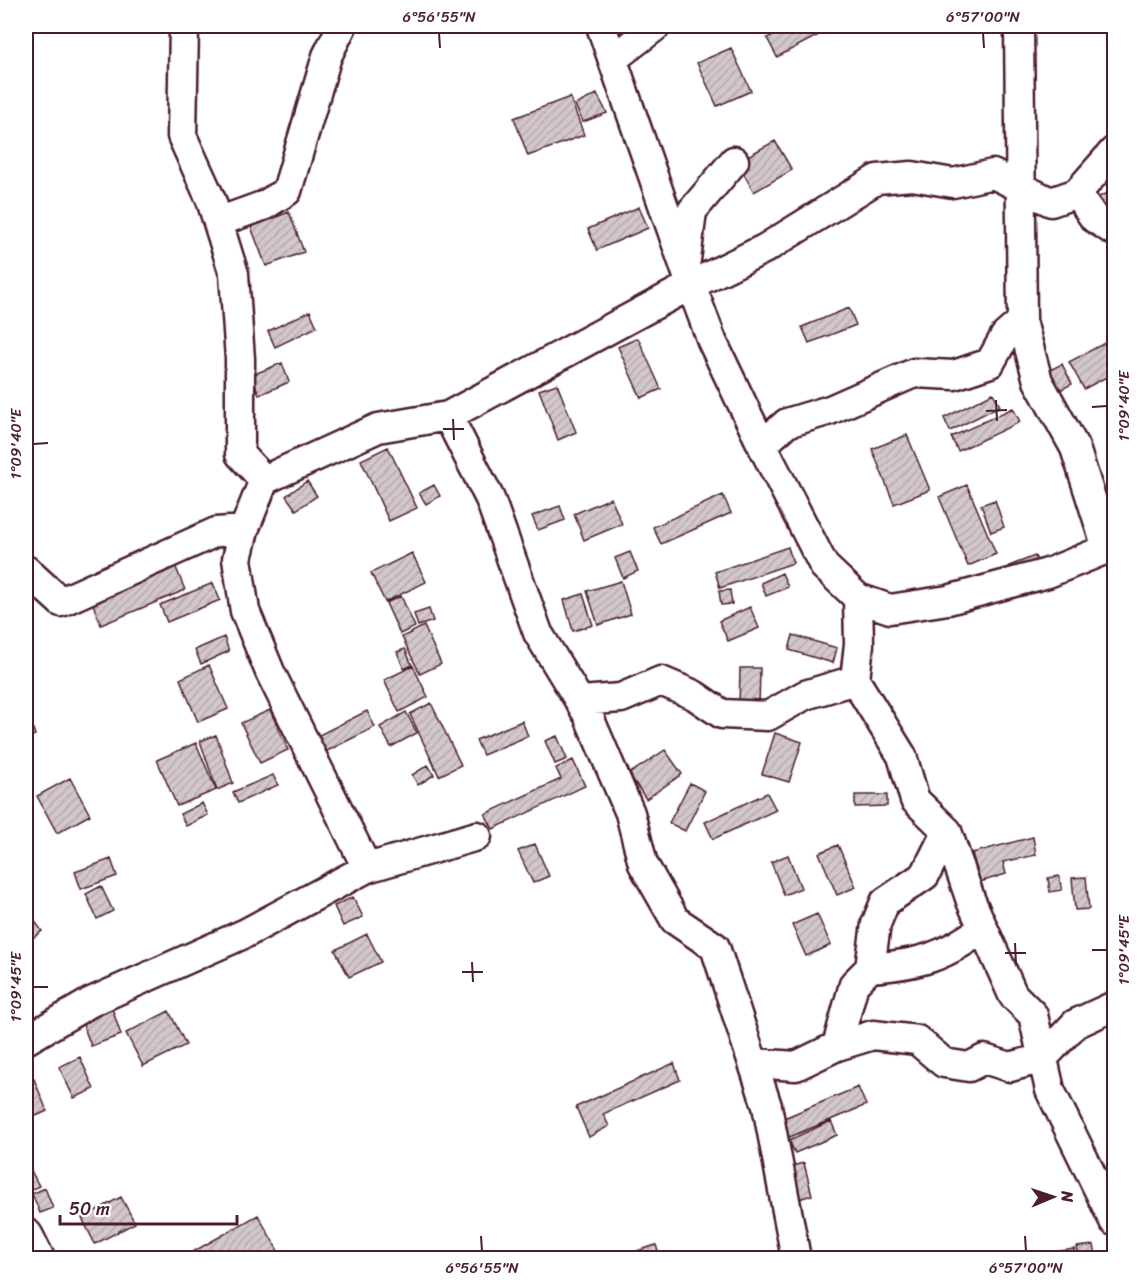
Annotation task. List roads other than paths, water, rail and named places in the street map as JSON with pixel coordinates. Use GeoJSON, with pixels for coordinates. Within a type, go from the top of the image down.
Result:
{"type":"FeatureCollection","features":[{"type":"Feature","properties":{"kind":"main road"},"geometry":{"type":"LineString","coordinates":[[26,1236],[37,1258]]}},
{"type":"Feature","properties":{"kind":"street"},"geometry":{"type":"LineString","coordinates":[[184,26],[182,136],[211,200],[234,274],[240,359],[240,454],[264,480]]}},
{"type":"Feature","properties":{"kind":"street"},"geometry":{"type":"LineString","coordinates":[[218,222],[265,205],[287,191],[327,56],[342,26]]}},
{"type":"Feature","properties":{"kind":"street"},"geometry":{"type":"LineString","coordinates":[[602,26],[712,341],[762,445],[824,566],[858,598],[890,609],[948,600],[1048,573],[1111,547],[1075,448],[1038,381],[1022,321],[1019,26]]}},
{"type":"Feature","properties":{"kind":"street"},"geometry":{"type":"LineString","coordinates":[[614,58],[656,26]]}},
{"type":"Feature","properties":{"kind":"street"},"geometry":{"type":"LineString","coordinates":[[993,174],[1020,140]]}},
{"type":"Feature","properties":{"kind":"street"},"geometry":{"type":"LineString","coordinates":[[1021,224],[1064,198],[1114,151]]}},
{"type":"Feature","properties":{"kind":"street"},"geometry":{"type":"LineString","coordinates":[[688,277],[692,211],[734,161]]}},
{"type":"Feature","properties":{"kind":"street"},"geometry":{"type":"LineString","coordinates":[[367,868],[270,672],[245,611],[237,559],[244,530],[264,480],[378,428],[448,416],[688,277],[766,248],[877,179],[912,176],[953,183],[993,174],[1020,186],[1064,198],[1114,231]]}},
{"type":"Feature","properties":{"kind":"street"},"geometry":{"type":"LineString","coordinates":[[990,363],[1005,336],[1022,321]]}},
{"type":"Feature","properties":{"kind":"street"},"geometry":{"type":"LineString","coordinates":[[762,445],[787,423],[830,410],[914,373],[954,375],[990,363],[1038,381]]}},
{"type":"Feature","properties":{"kind":"street"},"geometry":{"type":"LineString","coordinates":[[448,416],[490,499],[538,633],[588,715],[630,813],[643,864],[675,920],[715,947],[767,1106],[796,1258]]}},
{"type":"Feature","properties":{"kind":"street"},"geometry":{"type":"LineString","coordinates":[[26,570],[61,602],[216,532],[244,530]]}},
{"type":"Feature","properties":{"kind":"street"},"geometry":{"type":"LineString","coordinates":[[858,598],[859,644],[855,680],[902,756],[915,800],[947,831],[983,928],[1013,995],[1033,1015],[1050,1090],[1114,1221]]}},
{"type":"Feature","properties":{"kind":"street"},"geometry":{"type":"LineString","coordinates":[[580,701],[621,698],[661,681],[694,695],[722,714],[768,716],[805,695],[855,680]]}},
{"type":"Feature","properties":{"kind":"street"},"geometry":{"type":"LineString","coordinates":[[837,1046],[854,984],[870,968],[876,924],[885,902],[925,875],[947,831]]}},
{"type":"Feature","properties":{"kind":"street"},"geometry":{"type":"LineString","coordinates":[[26,1040],[91,1002],[246,933],[367,868],[477,836]]}},
{"type":"Feature","properties":{"kind":"street"},"geometry":{"type":"LineString","coordinates":[[870,968],[911,965],[956,948],[983,928]]}},
{"type":"Feature","properties":{"kind":"street"},"geometry":{"type":"LineString","coordinates":[[753,1063],[796,1066],[837,1046],[873,1035],[918,1040],[944,1063],[969,1067],[984,1059],[1010,1067],[1043,1058],[1075,1024],[1114,1006]]}}]}
